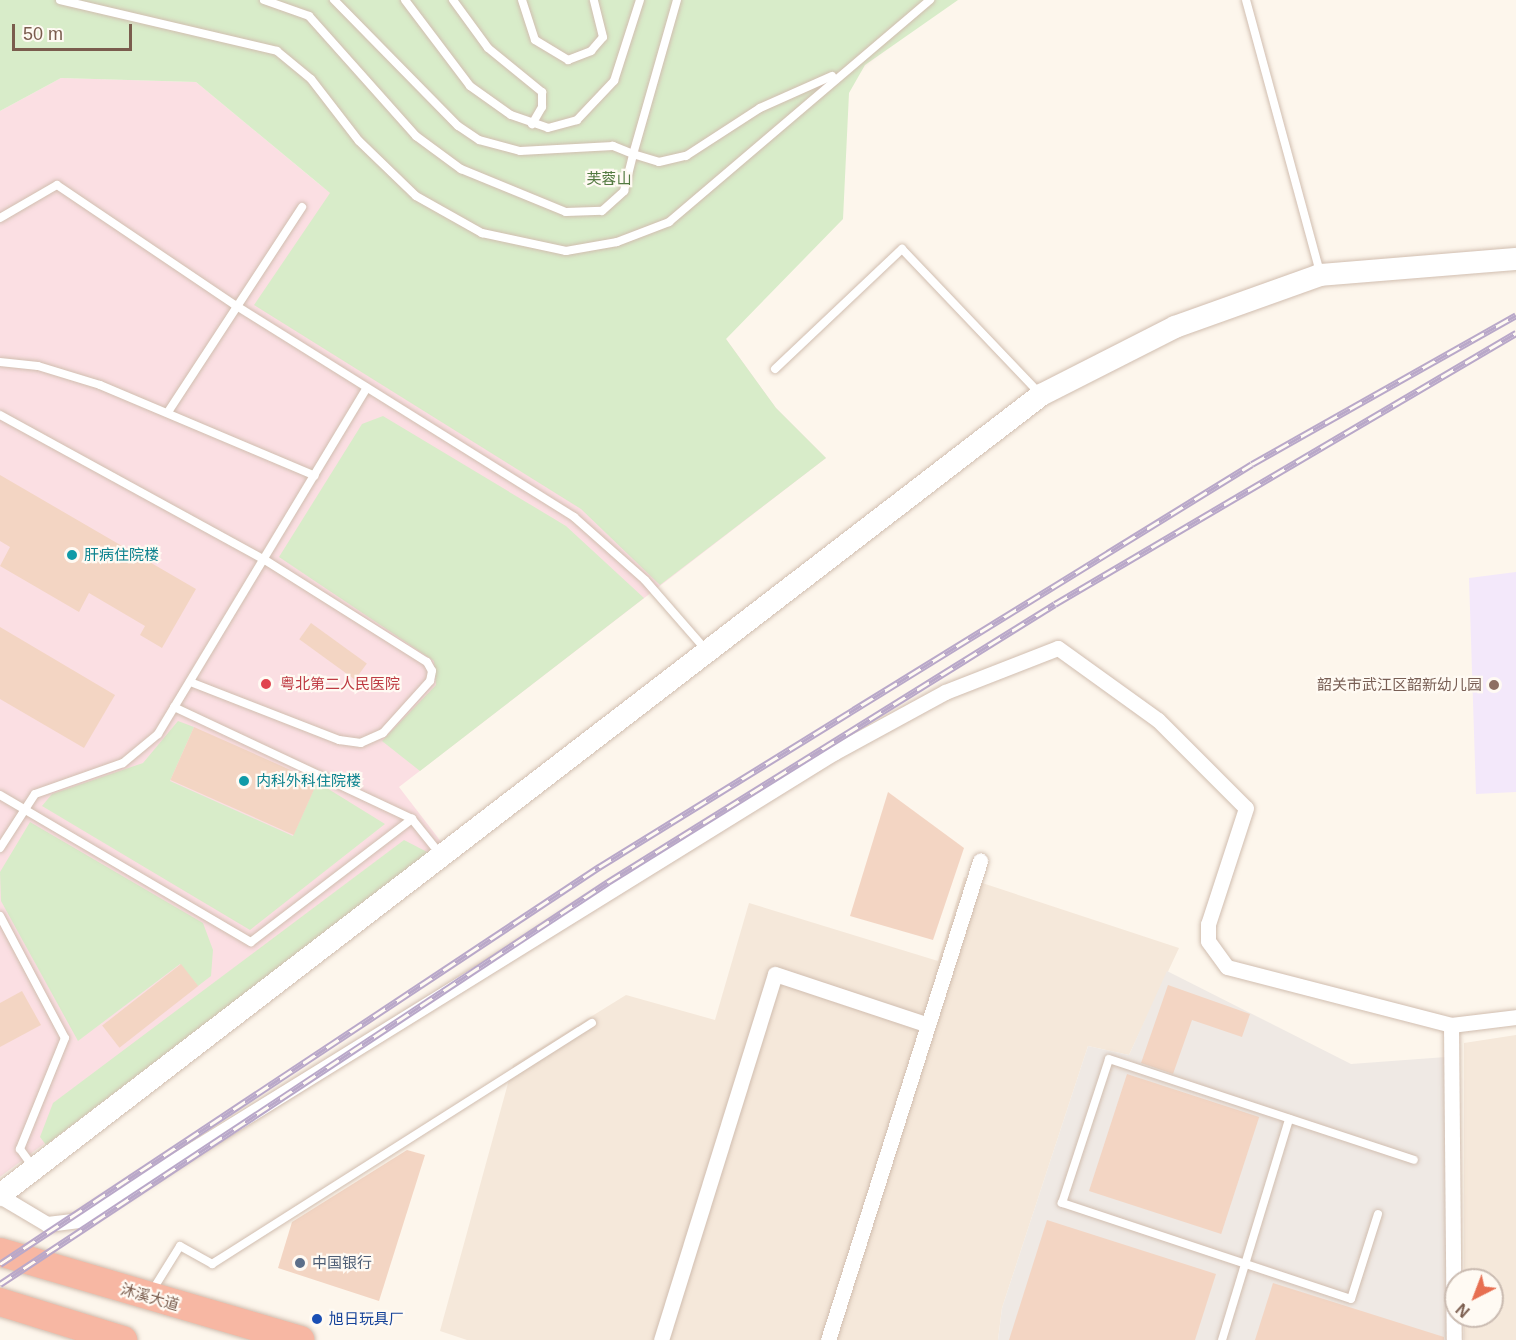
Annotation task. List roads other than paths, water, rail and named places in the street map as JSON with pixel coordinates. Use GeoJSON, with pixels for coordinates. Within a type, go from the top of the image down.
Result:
{"type":"FeatureCollection","features":[{"type":"Feature","properties":{"kind":"highway","name":"沐溪大道"},"geometry":{"type":"LineString","coordinates":[[0,1252],[300,1340]]}},
{"type":"Feature","properties":{"kind":"highway"},"geometry":{"type":"LineString","coordinates":[[0,1302],[110,1338]]}},
{"type":"Feature","properties":{"kind":"main road"},"geometry":{"type":"LineString","coordinates":[[0,1195],[36,1170],[442,858],[1041,395],[1175,327],[1320,275],[1516,260]]}},
{"type":"Feature","properties":{"kind":"street"},"geometry":{"type":"LineString","coordinates":[[0,1195],[48,1224],[79,1220],[835,752],[945,692],[1058,648],[1158,720],[1246,807],[1208,924],[1208,941],[1227,967],[1451,1025],[1516,1017]]}},
{"type":"Feature","properties":{"kind":"street"},"geometry":{"type":"LineString","coordinates":[[828,1340],[980,861]]}},
{"type":"Feature","properties":{"kind":"street"},"geometry":{"type":"LineString","coordinates":[[661,1340],[775,974],[928,1025]]}},
{"type":"Feature","properties":{"kind":"street"},"geometry":{"type":"LineString","coordinates":[[1451,1025],[1454,1340]]}},
{"type":"Feature","properties":{"kind":"lane"},"geometry":{"type":"LineString","coordinates":[[60,0],[277,51],[311,79],[359,141],[417,196],[482,233],[566,250],[617,242],[669,222],[839,73],[930,0]]}},
{"type":"Feature","properties":{"kind":"lane"},"geometry":{"type":"LineString","coordinates":[[264,0],[293,6],[325,30],[397,115],[438,154],[539,204],[566,212],[602,210],[624,191],[677,0]]}},
{"type":"Feature","properties":{"kind":"lane"},"geometry":{"type":"LineString","coordinates":[[334,0],[436,106],[479,140],[520,151],[593,144],[659,162],[686,156],[760,108],[839,73]]}},
{"type":"Feature","properties":{"kind":"lane"},"geometry":{"type":"LineString","coordinates":[[405,0],[453,70],[493,103],[532,124],[562,126],[593,109],[624,64],[640,0]]}},
{"type":"Feature","properties":{"kind":"lane"},"geometry":{"type":"LineString","coordinates":[[453,0],[488,48],[542,92],[542,107],[532,124]]}},
{"type":"Feature","properties":{"kind":"lane"},"geometry":{"type":"LineString","coordinates":[[522,0],[535,40],[568,60],[584,56],[603,37],[594,0]]}},
{"type":"Feature","properties":{"kind":"lane"},"geometry":{"type":"LineString","coordinates":[[1246,0],[1320,275]]}},
{"type":"Feature","properties":{"kind":"lane"},"geometry":{"type":"LineString","coordinates":[[0,218],[57,184],[235,305],[574,517],[645,580],[708,653]]}},
{"type":"Feature","properties":{"kind":"lane"},"geometry":{"type":"LineString","coordinates":[[168,412],[235,305],[302,207]]}},
{"type":"Feature","properties":{"kind":"lane"},"geometry":{"type":"LineString","coordinates":[[775,369],[902,249],[1041,395]]}},
{"type":"Feature","properties":{"kind":"lane"},"geometry":{"type":"LineString","coordinates":[[0,362],[69,375],[168,412],[315,476]]}},
{"type":"Feature","properties":{"kind":"lane"},"geometry":{"type":"LineString","coordinates":[[0,848],[35,794],[136,756],[174,707],[190,682],[367,388]]}},
{"type":"Feature","properties":{"kind":"lane"},"geometry":{"type":"LineString","coordinates":[[0,415],[265,560],[427,662],[430,681],[383,733],[361,743],[339,740],[190,682]]}},
{"type":"Feature","properties":{"kind":"lane"},"geometry":{"type":"LineString","coordinates":[[174,707],[412,819],[442,858]]}},
{"type":"Feature","properties":{"kind":"lane"},"geometry":{"type":"LineString","coordinates":[[0,795],[251,942],[412,819]]}},
{"type":"Feature","properties":{"kind":"lane"},"geometry":{"type":"LineString","coordinates":[[0,916],[65,1038],[20,1149],[36,1170]]}},
{"type":"Feature","properties":{"kind":"lane"},"geometry":{"type":"LineString","coordinates":[[148,1297],[180,1246],[212,1264],[592,1023]]}},
{"type":"Feature","properties":{"kind":"lane"},"geometry":{"type":"LineString","coordinates":[[1378,1214],[1352,1299],[1062,1203],[1109,1059],[1414,1160]]}},
{"type":"Feature","properties":{"kind":"lane"},"geometry":{"type":"LineString","coordinates":[[1222,1340],[1289,1119]]}},
{"type":"Feature","properties":{"kind":"railway"},"geometry":{"type":"LineString","coordinates":[[0,1264],[599,867],[1252,464],[1516,315]]}},
{"type":"Feature","properties":{"kind":"railway"},"geometry":{"type":"LineString","coordinates":[[0,1284],[608,882],[1055,604],[1516,333]]}},
{"type":"Feature","properties":{"kind":"place","name":"肝病住院楼"},"geometry":{"type":"Point","coordinates":[72,555]}},
{"type":"Feature","properties":{"kind":"place","name":"粤北第二人民医院"},"geometry":{"type":"Point","coordinates":[266,684]}},
{"type":"Feature","properties":{"kind":"place","name":"韶关市武江区韶新幼儿园"},"geometry":{"type":"Point","coordinates":[1494,685]}},
{"type":"Feature","properties":{"kind":"place","name":"内科外科住院楼"},"geometry":{"type":"Point","coordinates":[244,781]}},
{"type":"Feature","properties":{"kind":"place","name":"中国银行"},"geometry":{"type":"Point","coordinates":[300,1263]}},
{"type":"Feature","properties":{"kind":"place","name":"旭日玩具厂"},"geometry":{"type":"Point","coordinates":[317,1319]}},
{"type":"Feature","properties":{"kind":"park label","name":"芙蓉山"},"geometry":{"type":"Point","coordinates":[609,179]}}]}
